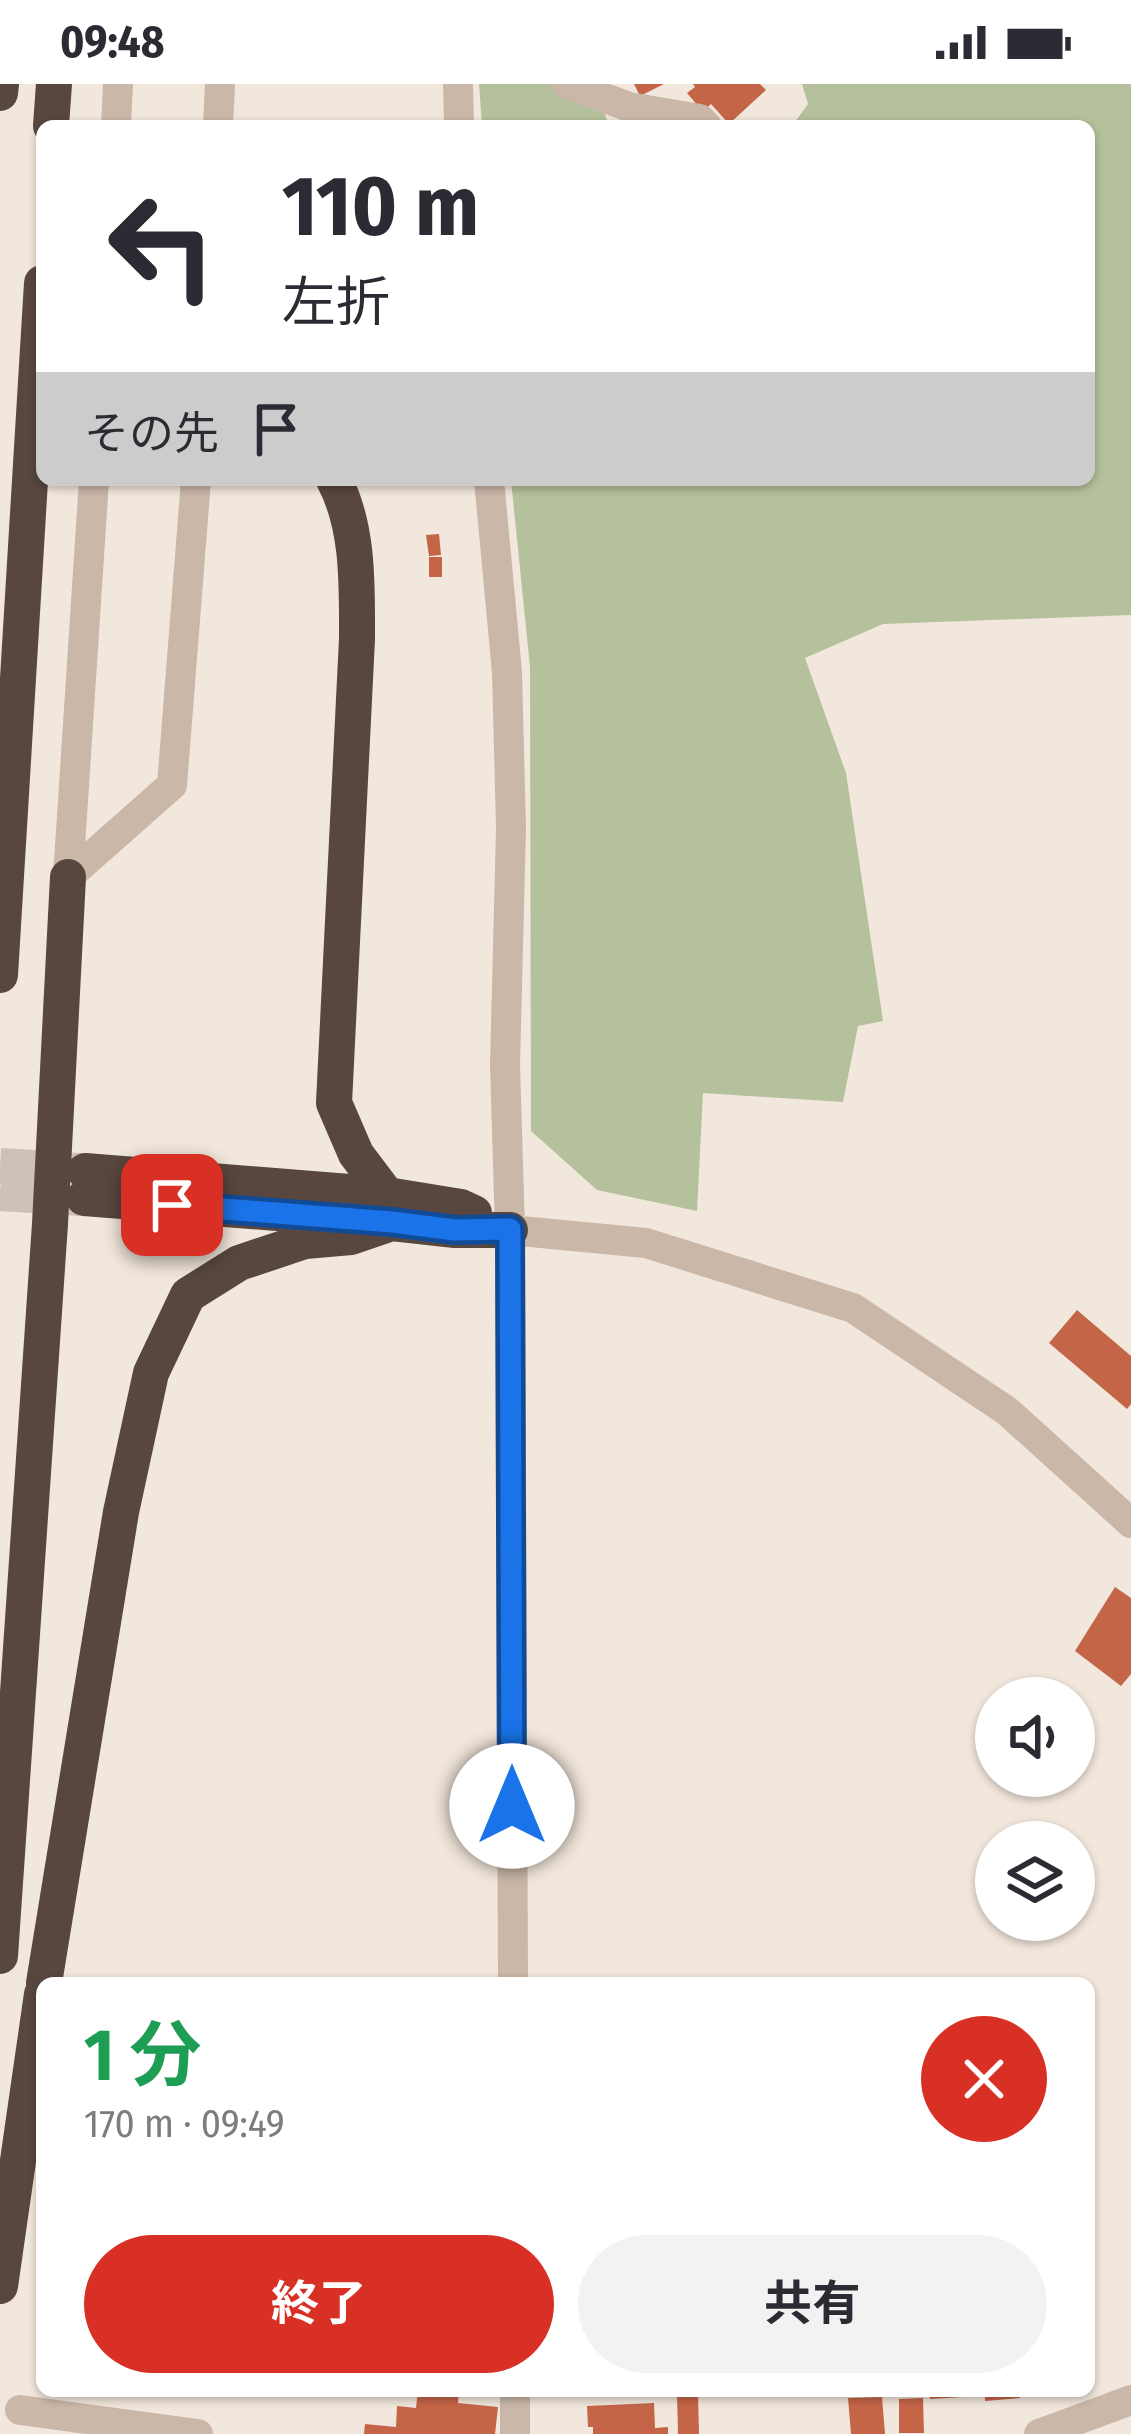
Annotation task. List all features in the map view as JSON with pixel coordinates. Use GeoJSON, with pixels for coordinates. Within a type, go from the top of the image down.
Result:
{"type":"FeatureCollection","features":[{"type":"Feature","properties":{"kind":"highway"},"geometry":{"type":"LineString","coordinates":[[52,120],[54,84]]}},
{"type":"Feature","properties":{"kind":"highway"},"geometry":{"type":"LineString","coordinates":[[0,975],[36,382]]}},
{"type":"Feature","properties":{"kind":"highway"},"geometry":{"type":"LineString","coordinates":[[337,486],[357,572],[357,638],[334,1103],[356,1154],[390,1209]]}},
{"type":"Feature","properties":{"kind":"highway"},"geometry":{"type":"LineString","coordinates":[[0,1956],[50,1224],[68,878]]}},
{"type":"Feature","properties":{"kind":"highway"},"geometry":{"type":"LineString","coordinates":[[85,1184],[390,1209],[461,1207],[510,1229]]}},
{"type":"Feature","properties":{"kind":"highway"},"geometry":{"type":"LineString","coordinates":[[45,1977],[121,1512],[151,1373],[188,1295],[239,1263],[305,1241],[351,1237],[390,1209]]}},
{"type":"Feature","properties":{"kind":"highway"},"geometry":{"type":"LineString","coordinates":[[0,2286],[36,2036]]}},
{"type":"Feature","properties":{"kind":"street"},"geometry":{"type":"LineString","coordinates":[[116,120],[118,84]]}},
{"type":"Feature","properties":{"kind":"street"},"geometry":{"type":"LineString","coordinates":[[218,120],[220,84]]}},
{"type":"Feature","properties":{"kind":"street"},"geometry":{"type":"LineString","coordinates":[[458,84],[459,120]]}},
{"type":"Feature","properties":{"kind":"street"},"geometry":{"type":"LineString","coordinates":[[567,84],[629,107],[701,120]]}},
{"type":"Feature","properties":{"kind":"street"},"geometry":{"type":"LineString","coordinates":[[68,878],[94,486]]}},
{"type":"Feature","properties":{"kind":"street"},"geometry":{"type":"LineString","coordinates":[[68,878],[172,785],[196,486]]}},
{"type":"Feature","properties":{"kind":"street"},"geometry":{"type":"LineString","coordinates":[[490,486],[507,672],[510,783],[505,1065],[513,1977]]}},
{"type":"Feature","properties":{"kind":"street"},"geometry":{"type":"LineString","coordinates":[[510,1229],[646,1243],[853,1308],[1007,1411],[1131,1523]]}},
{"type":"Feature","properties":{"kind":"street"},"geometry":{"type":"LineString","coordinates":[[515,2397],[515,2434]]}},
{"type":"Feature","properties":{"kind":"street"},"geometry":{"type":"LineString","coordinates":[[1048,2433],[1131,2400]]}},
{"type":"Feature","properties":{"kind":"street"},"geometry":{"type":"LineString","coordinates":[[20,2410],[197,2434]]}},
{"type":"Feature","properties":{"kind":"green space"},"geometry":{"type":"Polygon","coordinates":[[[479,84],[594,84],[607,120],[482,120],[479,84]]]}},
{"type":"Feature","properties":{"kind":"green space"},"geometry":{"type":"Polygon","coordinates":[[[802,84],[1131,84],[1131,615],[883,624],[805,658],[846,773],[883,1021],[858,1026],[843,1102],[703,1093],[697,1211],[597,1190],[531,1131],[530,667],[512,486],[1095,486],[1095,120],[796,120],[808,104],[802,84]]]}},
{"type":"Feature","properties":{"kind":"building"},"geometry":{"type":"Polygon","coordinates":[[[634,84],[664,84],[640,96],[634,84]]]}},
{"type":"Feature","properties":{"kind":"building"},"geometry":{"type":"Polygon","coordinates":[[[693,84],[760,84],[766,90],[733,120],[725,120],[711,104],[703,112],[687,93],[693,84]]]}},
{"type":"Feature","properties":{"kind":"building"},"geometry":{"type":"Polygon","coordinates":[[[439,534],[441,555],[429,556],[426,535],[439,534]]]}},
{"type":"Feature","properties":{"kind":"building"},"geometry":{"type":"Polygon","coordinates":[[[429,557],[442,557],[442,577],[429,577],[429,557]]]}},
{"type":"Feature","properties":{"kind":"building"},"geometry":{"type":"Polygon","coordinates":[[[1077,1310],[1131,1356],[1131,1404],[1127,1409],[1049,1343],[1077,1310]]]}},
{"type":"Feature","properties":{"kind":"building"},"geometry":{"type":"Polygon","coordinates":[[[1115,1587],[1131,1598],[1131,1674],[1121,1686],[1075,1651],[1115,1587]]]}},
{"type":"Feature","properties":{"kind":"building"},"geometry":{"type":"Polygon","coordinates":[[[417,2397],[458,2397],[458,2403],[498,2407],[495,2434],[364,2434],[365,2424],[396,2427],[397,2406],[416,2408],[417,2397]]]}},
{"type":"Feature","properties":{"kind":"building"},"geometry":{"type":"Polygon","coordinates":[[[677,2397],[698,2397],[699,2434],[678,2434],[677,2397]]]}},
{"type":"Feature","properties":{"kind":"building"},"geometry":{"type":"Polygon","coordinates":[[[882,2397],[885,2434],[851,2434],[848,2398],[882,2397]]]}},
{"type":"Feature","properties":{"kind":"building"},"geometry":{"type":"Polygon","coordinates":[[[923,2398],[924,2433],[899,2433],[899,2399],[923,2398]]]}},
{"type":"Feature","properties":{"kind":"building"},"geometry":{"type":"Polygon","coordinates":[[[654,2403],[655,2428],[668,2427],[668,2434],[593,2434],[593,2427],[588,2427],[587,2406],[654,2403]]]}},
{"type":"Feature","properties":{"kind":"tunnel"},"geometry":{"type":"LineString","coordinates":[[0,1166],[80,1171]]}},
{"type":"Feature","properties":{"kind":"tunnel"},"geometry":{"type":"LineString","coordinates":[[0,1193],[80,1198]]}},
{"type":"Feature","properties":{"kind":"route"},"geometry":{"type":"LineString","coordinates":[[172,1205],[455,1230],[510,1229],[512,1806]]}}]}
